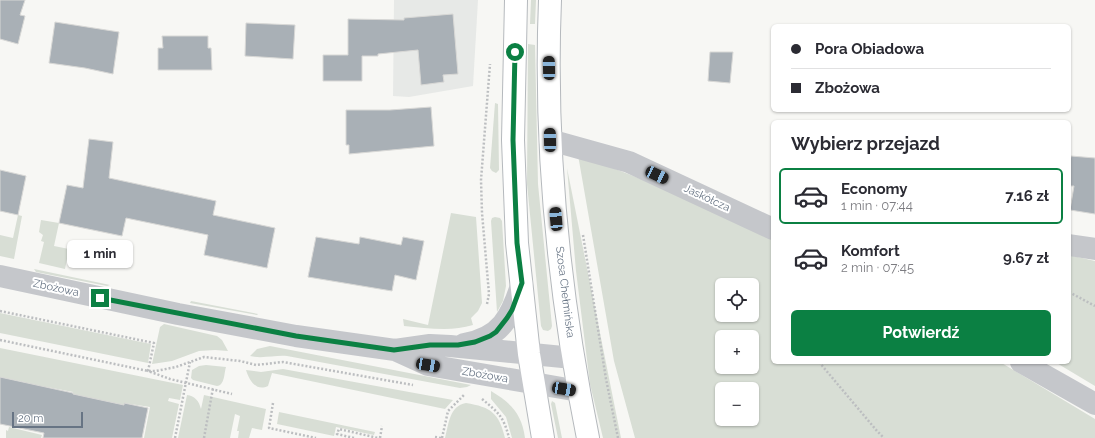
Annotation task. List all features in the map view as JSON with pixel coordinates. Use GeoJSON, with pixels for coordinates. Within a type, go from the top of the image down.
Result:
{"type":"FeatureCollection","features":[{"type":"Feature","properties":{"kind":"main road"},"geometry":{"type":"LineString","coordinates":[[516,0],[513,140],[517,243],[529,354],[543,438]]}},
{"type":"Feature","properties":{"kind":"main road","name":"Szosa Chełmińska"},"geometry":{"type":"LineString","coordinates":[[550,0],[548,38],[550,140],[559,250],[573,358],[588,438]]}},
{"type":"Feature","properties":{"kind":"street","name":"Jaskółcza"},"geometry":{"type":"LineString","coordinates":[[550,140],[629,162],[771,228]]}},
{"type":"Feature","properties":{"kind":"street"},"geometry":{"type":"LineString","coordinates":[[1071,245],[1095,249]]}},
{"type":"Feature","properties":{"kind":"street","name":"Zbożowa"},"geometry":{"type":"LineString","coordinates":[[0,276],[302,338],[394,350],[430,345],[573,358]]}},
{"type":"Feature","properties":{"kind":"street","name":"Zbożowa"},"geometry":{"type":"LineString","coordinates":[[450,346],[475,342],[496,332],[512,310],[522,283]]}},
{"type":"Feature","properties":{"kind":"street","name":"Zbożowa"},"geometry":{"type":"LineString","coordinates":[[394,350],[428,365],[579,391]]}},
{"type":"Feature","properties":{"kind":"street"},"geometry":{"type":"LineString","coordinates":[[1025,364],[1095,404]]}},
{"type":"Feature","properties":{"kind":"path"},"geometry":{"type":"LineString","coordinates":[[582,233],[606,379],[618,438]]}},
{"type":"Feature","properties":{"kind":"path"},"geometry":{"type":"LineString","coordinates":[[1071,293],[1095,306]]}},
{"type":"Feature","properties":{"kind":"path"},"geometry":{"type":"LineString","coordinates":[[0,311],[154,343],[148,371]]}},
{"type":"Feature","properties":{"kind":"path"},"geometry":{"type":"LineString","coordinates":[[0,340],[148,371],[170,379],[213,388],[232,394]]}},
{"type":"Feature","properties":{"kind":"path"},"geometry":{"type":"LineString","coordinates":[[148,371],[176,367],[204,357],[240,361],[256,365],[283,362],[420,386]]}},
{"type":"Feature","properties":{"kind":"path"},"geometry":{"type":"LineString","coordinates":[[175,438],[190,362]]}},
{"type":"Feature","properties":{"kind":"path"},"geometry":{"type":"LineString","coordinates":[[821,364],[876,431],[884,438]]}},
{"type":"Feature","properties":{"kind":"path"},"geometry":{"type":"LineString","coordinates":[[204,438],[213,388]]}},
{"type":"Feature","properties":{"kind":"path"},"geometry":{"type":"LineString","coordinates":[[458,393],[469,394]]}},
{"type":"Feature","properties":{"kind":"path"},"geometry":{"type":"LineString","coordinates":[[435,437],[441,438],[448,411],[465,394]]}},
{"type":"Feature","properties":{"kind":"path"},"geometry":{"type":"LineString","coordinates":[[482,398],[506,424],[510,438]]}},
{"type":"Feature","properties":{"kind":"path"},"geometry":{"type":"LineString","coordinates":[[273,403],[269,428],[316,438]]}},
{"type":"Feature","properties":{"kind":"path"},"geometry":{"type":"LineString","coordinates":[[354,438],[337,434],[339,429],[379,438],[382,426]]}},
{"type":"Feature","properties":{"kind":"shaded area"},"geometry":{"type":"Polygon","coordinates":[[[394,0],[478,0],[473,86],[409,97],[393,96],[394,0]]]}},
{"type":"Feature","properties":{"kind":"shaded area"},"geometry":{"type":"Polygon","coordinates":[[[531,0],[536,0],[535,24],[530,24],[531,0]]]}},
{"type":"Feature","properties":{"kind":"shaded area"},"geometry":{"type":"Polygon","coordinates":[[[528,44],[535,45],[538,184],[552,326],[548,331],[543,330],[541,326],[527,184],[528,44]]]}},
{"type":"Feature","properties":{"kind":"shaded area"},"geometry":{"type":"Polygon","coordinates":[[[495,103],[498,104],[499,170],[496,173],[490,168],[495,103]]]}},
{"type":"Feature","properties":{"kind":"shaded area"},"geometry":{"type":"Polygon","coordinates":[[[578,155],[677,194],[771,238],[771,364],[1003,364],[1095,419],[1095,438],[635,438],[614,361],[578,155]]]}},
{"type":"Feature","properties":{"kind":"shaded area"},"geometry":{"type":"Polygon","coordinates":[[[567,168],[621,438],[603,438],[590,384],[576,271],[567,168]]]}},
{"type":"Feature","properties":{"kind":"shaded area"},"geometry":{"type":"Polygon","coordinates":[[[451,213],[476,217],[482,303],[478,311],[471,318],[473,325],[448,329],[404,326],[403,319],[428,325],[451,213]]]}},
{"type":"Feature","properties":{"kind":"shaded area"},"geometry":{"type":"Polygon","coordinates":[[[18,215],[22,216],[14,259],[0,256],[0,235],[13,238],[18,215]]]}},
{"type":"Feature","properties":{"kind":"shaded area"},"geometry":{"type":"Polygon","coordinates":[[[492,218],[500,218],[502,221],[506,286],[503,301],[497,312],[491,221],[492,218]]]}},
{"type":"Feature","properties":{"kind":"shaded area"},"geometry":{"type":"Polygon","coordinates":[[[41,220],[59,223],[54,246],[69,249],[65,269],[39,263],[44,242],[41,241],[43,235],[39,232],[41,220]]]}},
{"type":"Feature","properties":{"kind":"shaded area"},"geometry":{"type":"Polygon","coordinates":[[[1071,255],[1095,261],[1095,386],[1058,364],[1071,364],[1071,255]]]}},
{"type":"Feature","properties":{"kind":"shaded area"},"geometry":{"type":"Polygon","coordinates":[[[34,269],[110,285],[107,286],[36,272],[34,269]]]}},
{"type":"Feature","properties":{"kind":"shaded area"},"geometry":{"type":"Polygon","coordinates":[[[191,301],[258,314],[190,303],[191,301]]]}},
{"type":"Feature","properties":{"kind":"shaded area"},"geometry":{"type":"Polygon","coordinates":[[[0,313],[151,344],[148,363],[0,333],[0,313]]]}},
{"type":"Feature","properties":{"kind":"shaded area"},"geometry":{"type":"Polygon","coordinates":[[[164,324],[217,336],[222,340],[228,351],[199,351],[172,361],[152,364],[160,327],[164,324]]]}},
{"type":"Feature","properties":{"kind":"shaded area"},"geometry":{"type":"Polygon","coordinates":[[[270,346],[471,385],[460,388],[287,356],[250,356],[257,349],[270,346]]]}},
{"type":"Feature","properties":{"kind":"shaded area"},"geometry":{"type":"Polygon","coordinates":[[[0,348],[183,385],[180,400],[169,398],[168,401],[179,404],[172,438],[144,438],[150,407],[124,403],[124,405],[73,394],[73,392],[47,387],[46,389],[24,384],[24,382],[0,377],[0,348]]]}},
{"type":"Feature","properties":{"kind":"shaded area"},"geometry":{"type":"Polygon","coordinates":[[[206,365],[226,367],[223,381],[220,385],[217,386],[193,380],[191,378],[192,370],[199,366],[206,365]]]}},
{"type":"Feature","properties":{"kind":"shaded area"},"geometry":{"type":"Polygon","coordinates":[[[283,369],[453,400],[445,409],[272,373],[268,386],[260,387],[251,381],[246,370],[261,372],[283,369]]]}},
{"type":"Feature","properties":{"kind":"shaded area"},"geometry":{"type":"Polygon","coordinates":[[[491,391],[504,400],[514,410],[521,422],[525,438],[512,438],[506,417],[491,399],[491,391]]]}},
{"type":"Feature","properties":{"kind":"shaded area"},"geometry":{"type":"Polygon","coordinates":[[[187,395],[196,399],[201,409],[204,395],[266,409],[262,430],[252,428],[249,438],[238,438],[239,431],[237,431],[240,416],[235,414],[230,438],[178,438],[187,395]]]}},
{"type":"Feature","properties":{"kind":"shaded area"},"geometry":{"type":"Polygon","coordinates":[[[552,401],[555,403],[562,438],[558,438],[551,404],[552,401]]]}},
{"type":"Feature","properties":{"kind":"shaded area"},"geometry":{"type":"Polygon","coordinates":[[[466,403],[488,409],[493,413],[497,417],[503,429],[505,438],[445,438],[453,412],[460,405],[466,403]]]}},
{"type":"Feature","properties":{"kind":"shaded area"},"geometry":{"type":"Polygon","coordinates":[[[279,412],[375,432],[374,435],[336,427],[334,436],[277,424],[279,412]]]}},
{"type":"Feature","properties":{"kind":"shaded area"},"geometry":{"type":"Polygon","coordinates":[[[9,427],[42,435],[41,438],[6,438],[6,430],[8,431],[9,427]]]}},
{"type":"Feature","properties":{"kind":"building"},"geometry":{"type":"Polygon","coordinates":[[[0,0],[25,0],[20,15],[25,16],[18,44],[0,39],[0,0]]]}},
{"type":"Feature","properties":{"kind":"building"},"geometry":{"type":"Polygon","coordinates":[[[453,14],[458,74],[443,75],[444,82],[421,85],[418,50],[378,54],[378,56],[362,56],[362,81],[323,81],[323,55],[348,55],[348,19],[404,20],[404,18],[453,14]]]}},
{"type":"Feature","properties":{"kind":"building"},"geometry":{"type":"Polygon","coordinates":[[[55,22],[119,32],[113,74],[49,63],[55,22]]]}},
{"type":"Feature","properties":{"kind":"building"},"geometry":{"type":"Polygon","coordinates":[[[246,23],[295,25],[293,59],[245,56],[246,23]]]}},
{"type":"Feature","properties":{"kind":"building"},"geometry":{"type":"Polygon","coordinates":[[[162,36],[208,36],[208,48],[211,48],[212,70],[158,70],[158,48],[163,48],[162,36]]]}},
{"type":"Feature","properties":{"kind":"building"},"geometry":{"type":"Polygon","coordinates":[[[710,52],[733,52],[730,83],[708,81],[710,52]]]}},
{"type":"Feature","properties":{"kind":"building"},"geometry":{"type":"Polygon","coordinates":[[[431,107],[434,146],[349,154],[349,145],[346,145],[346,110],[390,110],[431,107]]]}},
{"type":"Feature","properties":{"kind":"building"},"geometry":{"type":"Polygon","coordinates":[[[89,139],[113,142],[109,178],[216,201],[213,215],[275,228],[267,268],[204,255],[208,235],[126,218],[122,236],[59,223],[67,185],[83,188],[89,139]]]}},
{"type":"Feature","properties":{"kind":"building"},"geometry":{"type":"Polygon","coordinates":[[[1071,156],[1095,158],[1095,214],[1071,210],[1074,186],[1071,186],[1071,156]]]}},
{"type":"Feature","properties":{"kind":"building"},"geometry":{"type":"Polygon","coordinates":[[[0,170],[26,176],[18,215],[0,211],[0,170]]]}},
{"type":"Feature","properties":{"kind":"building"},"geometry":{"type":"Polygon","coordinates":[[[316,237],[359,244],[360,237],[401,245],[403,237],[424,241],[416,280],[395,275],[392,291],[308,277],[316,237]]]}},
{"type":"Feature","properties":{"kind":"building"},"geometry":{"type":"Polygon","coordinates":[[[0,377],[124,405],[124,403],[148,408],[142,438],[43,438],[44,433],[0,424],[0,377]]]}},
{"type":"Feature","properties":{"kind":"route"},"geometry":{"type":"LineString","coordinates":[[100,298],[296,336],[394,350],[430,345],[450,346],[467,344],[490,336],[502,325],[512,310],[522,283],[517,243],[513,140],[515,52]]}}]}
